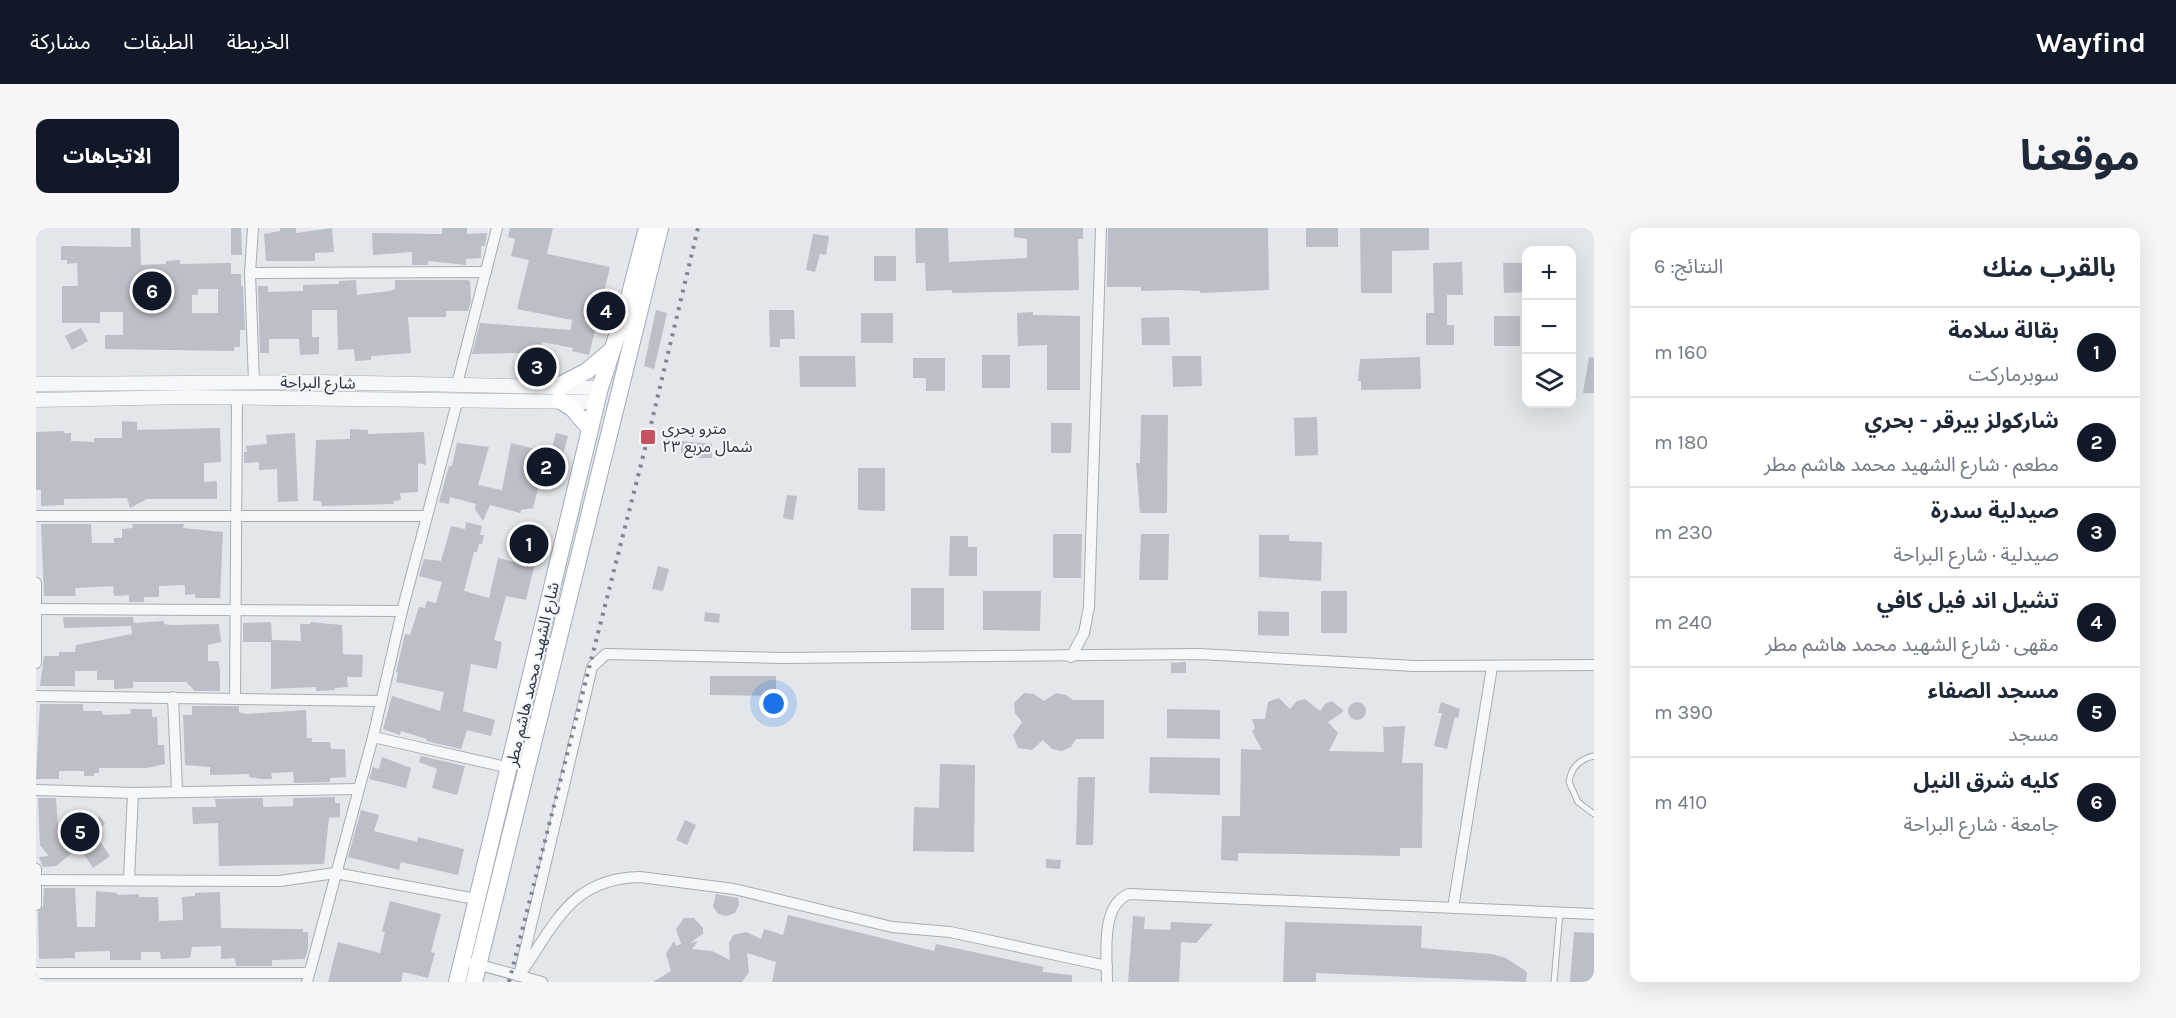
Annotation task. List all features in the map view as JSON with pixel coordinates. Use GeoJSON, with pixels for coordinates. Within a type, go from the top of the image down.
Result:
{"type":"FeatureCollection","features":[{"type":"Feature","properties":{"kind":"main road","name":"شارع الشهيد محمد هاشم مطر"},"geometry":{"type":"LineString","coordinates":[[474,982],[470,963],[476,899],[510,768],[590,429],[647,228]]}},
{"type":"Feature","properties":{"kind":"main road","name":"شارع الشهيد محمد هاشم مطر"},"geometry":{"type":"LineString","coordinates":[[457,982],[470,963],[660,228]]}},
{"type":"Feature","properties":{"kind":"main road"},"geometry":{"type":"LineString","coordinates":[[590,429],[559,393],[612,350]]}},
{"type":"Feature","properties":{"kind":"street"},"geometry":{"type":"LineString","coordinates":[[253,228],[250,273],[254,382]]}},
{"type":"Feature","properties":{"kind":"street"},"geometry":{"type":"LineString","coordinates":[[457,384],[497,228]]}},
{"type":"Feature","properties":{"kind":"street"},"geometry":{"type":"LineString","coordinates":[[1071,657],[1084,633],[1089,607],[1101,228]]}},
{"type":"Feature","properties":{"kind":"street"},"geometry":{"type":"LineString","coordinates":[[250,273],[486,272]]}},
{"type":"Feature","properties":{"kind":"street","name":"شارع البراحة"},"geometry":{"type":"LineString","coordinates":[[36,384],[254,382],[457,384],[599,395]]}},
{"type":"Feature","properties":{"kind":"street","name":"شارع البراحة"},"geometry":{"type":"LineString","coordinates":[[36,400],[458,399],[559,393]]}},
{"type":"Feature","properties":{"kind":"street"},"geometry":{"type":"LineString","coordinates":[[235,699],[237,398]]}},
{"type":"Feature","properties":{"kind":"street"},"geometry":{"type":"LineString","coordinates":[[36,973],[308,978],[373,736],[402,611],[458,399]]}},
{"type":"Feature","properties":{"kind":"street"},"geometry":{"type":"LineString","coordinates":[[36,516],[237,518],[427,516]]}},
{"type":"Feature","properties":{"kind":"street"},"geometry":{"type":"LineString","coordinates":[[36,583],[36,663]]}},
{"type":"Feature","properties":{"kind":"street"},"geometry":{"type":"LineString","coordinates":[[36,609],[402,611]]}},
{"type":"Feature","properties":{"kind":"street"},"geometry":{"type":"LineString","coordinates":[[519,976],[592,667],[601,657],[613,653],[781,658],[1199,654],[1414,666],[1594,665]]}},
{"type":"Feature","properties":{"kind":"street"},"geometry":{"type":"LineString","coordinates":[[1453,908],[1492,667]]}},
{"type":"Feature","properties":{"kind":"street"},"geometry":{"type":"LineString","coordinates":[[36,696],[381,701]]}},
{"type":"Feature","properties":{"kind":"street"},"geometry":{"type":"LineString","coordinates":[[173,697],[177,790]]}},
{"type":"Feature","properties":{"kind":"street"},"geometry":{"type":"LineString","coordinates":[[373,736],[510,768]]}},
{"type":"Feature","properties":{"kind":"street"},"geometry":{"type":"LineString","coordinates":[[36,790],[134,792],[358,789]]}},
{"type":"Feature","properties":{"kind":"street"},"geometry":{"type":"LineString","coordinates":[[129,879],[134,792]]}},
{"type":"Feature","properties":{"kind":"street"},"geometry":{"type":"LineString","coordinates":[[36,869],[36,905]]}},
{"type":"Feature","properties":{"kind":"street"},"geometry":{"type":"LineString","coordinates":[[36,880],[280,880],[335,873],[476,899]]}},
{"type":"Feature","properties":{"kind":"street"},"geometry":{"type":"LineString","coordinates":[[519,976],[569,902],[594,885],[632,877],[734,889],[892,927],[950,932],[1107,966]]}},
{"type":"Feature","properties":{"kind":"street"},"geometry":{"type":"LineString","coordinates":[[1107,982],[1111,909],[1118,900],[1129,894],[1594,914]]}},
{"type":"Feature","properties":{"kind":"street"},"geometry":{"type":"LineString","coordinates":[[470,963],[542,982]]}},
{"type":"Feature","properties":{"kind":"lane"},"geometry":{"type":"LineString","coordinates":[[1594,756],[1581,761],[1574,768],[1569,782],[1578,801],[1594,814]]}},
{"type":"Feature","properties":{"kind":"lane"},"geometry":{"type":"LineString","coordinates":[[1554,982],[1560,912]]}},
{"type":"Feature","properties":{"kind":"building"},"geometry":{"type":"Polygon","coordinates":[[[131,228],[140,228],[141,265],[166,264],[166,261],[180,260],[180,264],[231,263],[231,274],[241,274],[241,286],[243,286],[245,330],[240,330],[240,347],[234,347],[234,351],[105,349],[105,335],[123,335],[123,312],[100,312],[100,323],[62,323],[62,286],[78,286],[77,263],[67,264],[67,260],[61,260],[61,246],[131,247],[131,228]],[[198,289],[198,295],[192,295],[192,313],[218,313],[218,289],[198,289]]]}},
{"type":"Feature","properties":{"kind":"building"},"geometry":{"type":"Polygon","coordinates":[[[231,228],[241,228],[242,255],[231,255],[231,228]]]}},
{"type":"Feature","properties":{"kind":"building"},"geometry":{"type":"Polygon","coordinates":[[[280,228],[296,228],[296,233],[332,228],[334,252],[315,253],[315,261],[266,261],[264,234],[280,231],[280,228]]]}},
{"type":"Feature","properties":{"kind":"building"},"geometry":{"type":"Polygon","coordinates":[[[442,228],[467,228],[467,234],[487,233],[485,246],[481,246],[481,258],[466,259],[466,265],[428,261],[428,265],[412,265],[412,252],[373,255],[372,233],[442,234],[442,228]]]}},
{"type":"Feature","properties":{"kind":"building"},"geometry":{"type":"Polygon","coordinates":[[[510,228],[553,228],[547,254],[610,267],[589,355],[572,351],[573,348],[542,342],[540,349],[527,346],[525,353],[472,354],[480,323],[571,330],[572,320],[517,309],[529,260],[511,256],[515,239],[508,237],[510,228]]]}},
{"type":"Feature","properties":{"kind":"building"},"geometry":{"type":"Polygon","coordinates":[[[915,228],[948,228],[949,262],[1027,258],[1027,239],[1014,237],[1014,228],[1083,228],[1083,239],[1078,239],[1079,290],[952,293],[952,290],[926,291],[925,263],[916,263],[915,228]]]}},
{"type":"Feature","properties":{"kind":"building"},"geometry":{"type":"Polygon","coordinates":[[[1108,228],[1268,228],[1269,290],[1200,293],[1200,291],[1179,290],[1141,291],[1141,287],[1107,287],[1108,228]]]}},
{"type":"Feature","properties":{"kind":"building"},"geometry":{"type":"Polygon","coordinates":[[[1306,228],[1338,228],[1338,247],[1306,247],[1306,228]]]}},
{"type":"Feature","properties":{"kind":"building"},"geometry":{"type":"Polygon","coordinates":[[[1360,228],[1429,228],[1429,250],[1392,251],[1392,293],[1361,293],[1360,228]]]}},
{"type":"Feature","properties":{"kind":"building"},"geometry":{"type":"Polygon","coordinates":[[[813,234],[829,236],[826,255],[820,254],[815,272],[806,270],[813,234]]]}},
{"type":"Feature","properties":{"kind":"building"},"geometry":{"type":"Polygon","coordinates":[[[874,256],[896,256],[896,281],[874,281],[874,256]]]}},
{"type":"Feature","properties":{"kind":"building"},"geometry":{"type":"Polygon","coordinates":[[[1462,262],[1463,295],[1447,295],[1447,325],[1454,325],[1454,345],[1426,345],[1426,313],[1434,313],[1433,263],[1462,262]]]}},
{"type":"Feature","properties":{"kind":"building"},"geometry":{"type":"Polygon","coordinates":[[[1503,263],[1522,263],[1522,292],[1504,293],[1503,263]]]}},
{"type":"Feature","properties":{"kind":"building"},"geometry":{"type":"Polygon","coordinates":[[[356,280],[357,295],[390,291],[395,289],[395,280],[467,280],[470,281],[471,301],[468,311],[446,311],[446,317],[408,317],[411,353],[371,356],[371,360],[355,361],[354,349],[338,350],[337,310],[312,310],[312,337],[319,337],[319,354],[300,355],[299,339],[269,339],[269,353],[260,353],[258,286],[268,286],[268,292],[303,291],[303,285],[339,284],[339,281],[356,280]]]}},
{"type":"Feature","properties":{"kind":"building"},"geometry":{"type":"Polygon","coordinates":[[[656,310],[667,313],[654,369],[644,366],[656,310]]]}},
{"type":"Feature","properties":{"kind":"building"},"geometry":{"type":"Polygon","coordinates":[[[769,310],[794,310],[795,339],[780,339],[780,347],[770,347],[769,310]]]}},
{"type":"Feature","properties":{"kind":"building"},"geometry":{"type":"Polygon","coordinates":[[[1033,312],[1033,315],[1080,316],[1080,390],[1047,390],[1047,345],[1018,346],[1017,313],[1033,312]]]}},
{"type":"Feature","properties":{"kind":"building"},"geometry":{"type":"Polygon","coordinates":[[[861,313],[893,313],[893,343],[861,343],[861,313]]]}},
{"type":"Feature","properties":{"kind":"building"},"geometry":{"type":"Polygon","coordinates":[[[1494,316],[1520,316],[1520,346],[1494,346],[1494,316]]]}},
{"type":"Feature","properties":{"kind":"building"},"geometry":{"type":"Polygon","coordinates":[[[1169,317],[1170,345],[1142,345],[1141,318],[1169,317]]]}},
{"type":"Feature","properties":{"kind":"building"},"geometry":{"type":"Polygon","coordinates":[[[81,328],[88,341],[72,350],[65,336],[81,328]]]}},
{"type":"Feature","properties":{"kind":"building"},"geometry":{"type":"Polygon","coordinates":[[[982,355],[1010,355],[1010,388],[982,388],[982,355]]]}},
{"type":"Feature","properties":{"kind":"building"},"geometry":{"type":"Polygon","coordinates":[[[799,356],[855,356],[856,387],[800,387],[799,356]]]}},
{"type":"Feature","properties":{"kind":"building"},"geometry":{"type":"Polygon","coordinates":[[[1172,356],[1201,356],[1202,386],[1173,387],[1172,356]]]}},
{"type":"Feature","properties":{"kind":"building"},"geometry":{"type":"Polygon","coordinates":[[[1420,357],[1421,389],[1361,390],[1361,381],[1358,381],[1360,359],[1420,357]]]}},
{"type":"Feature","properties":{"kind":"building"},"geometry":{"type":"Polygon","coordinates":[[[1589,357],[1594,358],[1594,393],[1583,393],[1589,357]]]}},
{"type":"Feature","properties":{"kind":"building"},"geometry":{"type":"Polygon","coordinates":[[[913,358],[945,358],[945,391],[926,391],[926,378],[913,378],[913,358]]]}},
{"type":"Feature","properties":{"kind":"building"},"geometry":{"type":"Polygon","coordinates":[[[1141,415],[1168,415],[1167,513],[1140,513],[1136,463],[1140,463],[1141,415]]]}},
{"type":"Feature","properties":{"kind":"building"},"geometry":{"type":"Polygon","coordinates":[[[1317,417],[1318,455],[1295,456],[1294,418],[1317,417]]]}},
{"type":"Feature","properties":{"kind":"building"},"geometry":{"type":"Polygon","coordinates":[[[122,421],[137,422],[137,430],[220,428],[221,462],[204,463],[204,482],[217,481],[217,499],[147,499],[130,508],[127,498],[64,499],[64,505],[41,506],[41,490],[36,490],[36,432],[64,431],[64,433],[71,433],[71,441],[94,442],[94,438],[122,438],[122,421]]]}},
{"type":"Feature","properties":{"kind":"building"},"geometry":{"type":"Polygon","coordinates":[[[1051,423],[1072,423],[1071,453],[1051,453],[1051,423]]]}},
{"type":"Feature","properties":{"kind":"building"},"geometry":{"type":"Polygon","coordinates":[[[350,429],[368,430],[368,434],[424,432],[426,465],[418,463],[418,492],[400,493],[401,500],[393,501],[394,504],[322,506],[321,501],[313,501],[316,440],[350,439],[350,429]]]}},
{"type":"Feature","properties":{"kind":"building"},"geometry":{"type":"Polygon","coordinates":[[[295,433],[298,501],[278,502],[277,469],[259,470],[259,462],[244,463],[244,452],[247,452],[246,446],[267,444],[266,435],[295,433]]]}},
{"type":"Feature","properties":{"kind":"building"},"geometry":{"type":"Polygon","coordinates":[[[556,433],[568,436],[556,481],[541,477],[533,508],[521,510],[520,513],[490,505],[483,521],[475,509],[476,504],[450,497],[449,504],[439,502],[449,466],[452,466],[457,443],[489,447],[478,485],[502,490],[511,443],[551,453],[556,433]]]}},
{"type":"Feature","properties":{"kind":"building"},"geometry":{"type":"Polygon","coordinates":[[[681,441],[712,444],[712,458],[692,458],[692,454],[681,453],[681,441]]]}},
{"type":"Feature","properties":{"kind":"building"},"geometry":{"type":"Polygon","coordinates":[[[858,468],[885,468],[885,511],[858,510],[858,468]]]}},
{"type":"Feature","properties":{"kind":"building"},"geometry":{"type":"Polygon","coordinates":[[[787,495],[797,496],[793,520],[783,518],[787,495]]]}},
{"type":"Feature","properties":{"kind":"building"},"geometry":{"type":"Polygon","coordinates":[[[466,522],[482,526],[480,535],[484,535],[482,544],[479,544],[477,552],[474,552],[464,591],[489,598],[498,558],[534,567],[526,600],[506,596],[494,640],[502,642],[497,669],[471,664],[463,711],[495,720],[491,736],[467,730],[461,749],[426,741],[427,739],[401,731],[400,735],[383,729],[392,696],[440,711],[444,692],[396,682],[398,673],[396,672],[405,634],[410,635],[419,607],[425,608],[427,601],[436,603],[442,582],[419,576],[424,559],[441,561],[451,526],[465,529],[466,522]]]}},
{"type":"Feature","properties":{"kind":"building"},"geometry":{"type":"Polygon","coordinates":[[[41,524],[91,524],[92,543],[114,543],[114,538],[122,538],[122,529],[133,528],[132,524],[184,524],[183,528],[223,532],[220,598],[195,598],[195,594],[185,595],[185,585],[159,586],[159,597],[144,597],[144,602],[129,602],[129,595],[114,596],[113,586],[75,588],[76,596],[44,596],[41,524]]]}},
{"type":"Feature","properties":{"kind":"building"},"geometry":{"type":"Polygon","coordinates":[[[1053,534],[1082,534],[1081,578],[1053,578],[1053,534]]]}},
{"type":"Feature","properties":{"kind":"building"},"geometry":{"type":"Polygon","coordinates":[[[1141,534],[1169,534],[1168,580],[1139,580],[1141,534]]]}},
{"type":"Feature","properties":{"kind":"building"},"geometry":{"type":"Polygon","coordinates":[[[1259,535],[1289,535],[1289,541],[1322,542],[1321,581],[1259,577],[1259,535]]]}},
{"type":"Feature","properties":{"kind":"building"},"geometry":{"type":"Polygon","coordinates":[[[950,536],[968,536],[968,547],[977,547],[977,576],[949,576],[950,536]]]}},
{"type":"Feature","properties":{"kind":"building"},"geometry":{"type":"Polygon","coordinates":[[[658,566],[669,569],[663,591],[652,589],[658,566]]]}},
{"type":"Feature","properties":{"kind":"building"},"geometry":{"type":"Polygon","coordinates":[[[911,588],[944,588],[944,630],[911,630],[911,588]]]}},
{"type":"Feature","properties":{"kind":"building"},"geometry":{"type":"Polygon","coordinates":[[[983,591],[1041,591],[1040,631],[983,630],[983,591]]]}},
{"type":"Feature","properties":{"kind":"building"},"geometry":{"type":"Polygon","coordinates":[[[1321,591],[1347,591],[1347,633],[1321,633],[1321,591]]]}},
{"type":"Feature","properties":{"kind":"building"},"geometry":{"type":"Polygon","coordinates":[[[1258,611],[1289,612],[1289,636],[1258,635],[1258,611]]]}},
{"type":"Feature","properties":{"kind":"building"},"geometry":{"type":"Polygon","coordinates":[[[705,612],[720,614],[719,623],[704,621],[705,612]]]}},
{"type":"Feature","properties":{"kind":"building"},"geometry":{"type":"Polygon","coordinates":[[[63,617],[133,617],[134,623],[164,621],[164,624],[172,625],[219,624],[221,642],[208,645],[208,661],[218,661],[220,691],[195,691],[186,682],[133,682],[133,688],[114,689],[114,680],[97,680],[97,671],[75,671],[75,686],[40,686],[44,656],[59,656],[59,652],[75,652],[76,645],[132,634],[131,626],[64,628],[63,617]]]}},
{"type":"Feature","properties":{"kind":"building"},"geometry":{"type":"Polygon","coordinates":[[[271,622],[272,640],[301,641],[300,624],[310,624],[310,622],[342,625],[343,654],[363,655],[362,677],[347,677],[348,687],[335,688],[335,690],[316,691],[316,687],[271,689],[271,642],[243,642],[243,623],[271,622]]]}},
{"type":"Feature","properties":{"kind":"building"},"geometry":{"type":"Polygon","coordinates":[[[1186,662],[1186,673],[1171,673],[1171,663],[1186,662]]]}},
{"type":"Feature","properties":{"kind":"building"},"geometry":{"type":"Polygon","coordinates":[[[710,676],[776,676],[776,696],[710,695],[710,676]]]}},
{"type":"Feature","properties":{"kind":"building"},"geometry":{"type":"Polygon","coordinates":[[[1024,693],[1034,694],[1044,701],[1056,693],[1066,695],[1073,700],[1104,700],[1104,739],[1076,739],[1071,747],[1062,751],[1052,749],[1043,740],[1032,750],[1018,748],[1013,735],[1022,722],[1015,713],[1014,703],[1024,693]]]}},
{"type":"Feature","properties":{"kind":"building"},"geometry":{"type":"Polygon","coordinates":[[[1279,698],[1290,709],[1297,701],[1305,699],[1320,711],[1325,704],[1332,701],[1344,711],[1328,722],[1338,733],[1329,751],[1384,752],[1383,727],[1405,726],[1402,763],[1423,763],[1422,848],[1400,848],[1400,856],[1238,853],[1238,861],[1221,860],[1222,816],[1240,816],[1241,749],[1262,750],[1252,731],[1255,728],[1252,719],[1265,719],[1268,702],[1279,698]]]}},
{"type":"Feature","properties":{"kind":"building"},"geometry":{"type":"Polygon","coordinates":[[[1357,702],[1363,705],[1366,711],[1363,717],[1357,720],[1351,717],[1348,711],[1351,705],[1357,702]]]}},
{"type":"Feature","properties":{"kind":"building"},"geometry":{"type":"Polygon","coordinates":[[[1441,702],[1460,709],[1458,718],[1455,717],[1447,749],[1434,746],[1442,713],[1438,713],[1441,702]]]}},
{"type":"Feature","properties":{"kind":"building"},"geometry":{"type":"Polygon","coordinates":[[[40,704],[83,704],[83,711],[102,711],[103,715],[131,714],[130,709],[152,709],[152,717],[157,717],[158,745],[164,745],[165,764],[147,768],[99,768],[99,773],[94,773],[94,776],[84,776],[84,771],[59,771],[59,779],[36,779],[40,704]]]}},
{"type":"Feature","properties":{"kind":"building"},"geometry":{"type":"Polygon","coordinates":[[[192,706],[239,706],[239,712],[246,714],[306,710],[307,738],[312,738],[312,742],[330,742],[331,749],[345,749],[346,777],[330,778],[330,782],[294,783],[293,772],[271,773],[272,779],[261,779],[249,777],[249,774],[210,775],[210,767],[185,765],[183,715],[192,715],[192,706]]]}},
{"type":"Feature","properties":{"kind":"building"},"geometry":{"type":"Polygon","coordinates":[[[1167,709],[1220,710],[1220,739],[1167,738],[1167,709]]]}},
{"type":"Feature","properties":{"kind":"building"},"geometry":{"type":"Polygon","coordinates":[[[421,756],[465,766],[457,795],[432,788],[437,769],[419,762],[421,756]]]}},
{"type":"Feature","properties":{"kind":"building"},"geometry":{"type":"Polygon","coordinates":[[[382,757],[411,768],[406,788],[369,779],[373,767],[379,769],[382,757]]]}},
{"type":"Feature","properties":{"kind":"building"},"geometry":{"type":"Polygon","coordinates":[[[1150,757],[1220,758],[1220,795],[1149,793],[1150,757]]]}},
{"type":"Feature","properties":{"kind":"building"},"geometry":{"type":"Polygon","coordinates":[[[940,764],[975,765],[974,852],[913,851],[914,807],[939,808],[940,764]]]}},
{"type":"Feature","properties":{"kind":"building"},"geometry":{"type":"Polygon","coordinates":[[[1078,777],[1095,777],[1093,845],[1076,845],[1078,777]]]}},
{"type":"Feature","properties":{"kind":"building"},"geometry":{"type":"Polygon","coordinates":[[[335,797],[335,803],[340,803],[340,817],[329,818],[324,864],[219,866],[218,823],[193,824],[192,807],[216,807],[215,799],[263,798],[263,807],[293,806],[293,798],[335,797]]]}},
{"type":"Feature","properties":{"kind":"building"},"geometry":{"type":"Polygon","coordinates":[[[38,798],[56,798],[58,827],[78,813],[82,818],[90,812],[95,820],[100,816],[105,824],[100,828],[104,834],[98,838],[110,856],[93,868],[81,850],[78,852],[76,850],[56,866],[43,867],[39,857],[49,856],[40,845],[38,798]]]}},
{"type":"Feature","properties":{"kind":"building"},"geometry":{"type":"Polygon","coordinates":[[[361,810],[379,815],[374,831],[417,842],[418,837],[464,849],[458,875],[401,862],[399,870],[348,857],[361,810]]]}},
{"type":"Feature","properties":{"kind":"building"},"geometry":{"type":"Polygon","coordinates":[[[685,820],[696,825],[687,845],[676,840],[685,820]]]}},
{"type":"Feature","properties":{"kind":"building"},"geometry":{"type":"Polygon","coordinates":[[[1046,859],[1061,860],[1060,869],[1046,868],[1046,859]]]}},
{"type":"Feature","properties":{"kind":"building"},"geometry":{"type":"Polygon","coordinates":[[[44,888],[75,888],[77,927],[95,927],[96,891],[117,893],[117,895],[139,894],[139,897],[158,897],[159,921],[183,920],[182,897],[195,896],[195,893],[220,892],[221,928],[303,929],[303,932],[308,932],[308,949],[305,959],[272,960],[272,966],[236,966],[235,958],[221,959],[221,946],[192,947],[190,958],[161,959],[160,952],[141,952],[141,960],[110,960],[110,951],[75,952],[75,958],[39,959],[38,912],[43,906],[44,888]]]}},
{"type":"Feature","properties":{"kind":"building"},"geometry":{"type":"Polygon","coordinates":[[[716,894],[738,898],[739,905],[735,913],[726,916],[718,914],[713,906],[716,894]]]}},
{"type":"Feature","properties":{"kind":"building"},"geometry":{"type":"Polygon","coordinates":[[[390,901],[441,914],[431,952],[435,953],[428,978],[403,972],[401,982],[328,982],[338,942],[380,953],[385,932],[382,931],[390,901]]]}},
{"type":"Feature","properties":{"kind":"building"},"geometry":{"type":"Polygon","coordinates":[[[788,915],[934,951],[936,944],[1044,967],[1042,972],[1072,975],[1072,982],[772,982],[776,962],[747,953],[749,972],[742,982],[653,982],[671,971],[666,954],[674,941],[676,946],[681,944],[676,929],[684,918],[694,918],[703,928],[703,934],[690,943],[698,941],[692,949],[712,951],[730,960],[729,943],[733,935],[746,932],[761,939],[764,929],[783,935],[788,915]]]}},
{"type":"Feature","properties":{"kind":"building"},"geometry":{"type":"Polygon","coordinates":[[[1133,916],[1145,917],[1144,929],[1170,930],[1171,922],[1213,924],[1196,943],[1181,942],[1179,982],[1128,982],[1133,916]]]}},
{"type":"Feature","properties":{"kind":"building"},"geometry":{"type":"Polygon","coordinates":[[[1285,922],[1422,926],[1421,948],[1492,954],[1506,958],[1527,972],[1526,982],[1316,973],[1316,982],[1283,982],[1285,922]]]}},
{"type":"Feature","properties":{"kind":"building"},"geometry":{"type":"Polygon","coordinates":[[[1574,932],[1594,933],[1594,982],[1570,982],[1574,932]]]}},
{"type":"Feature","properties":{"kind":"railway"},"geometry":{"type":"LineString","coordinates":[[509,982],[648,437],[698,228]]}},
{"type":"Feature","properties":{"kind":"place","name":"كليه شرق النيل"},"geometry":{"type":"Point","coordinates":[152,291]}},
{"type":"Feature","properties":{"kind":"place","name":"تشيل اند فيل كافي"},"geometry":{"type":"Point","coordinates":[606,311]}},
{"type":"Feature","properties":{"kind":"place","name":"صيدلية سدرة"},"geometry":{"type":"Point","coordinates":[537,367]}},
{"type":"Feature","properties":{"kind":"place","name":"مترو بحري شمال مربع ٢٣"},"geometry":{"type":"Point","coordinates":[648,437]}},
{"type":"Feature","properties":{"kind":"place","name":"شاركولز بيرقر - بحري"},"geometry":{"type":"Point","coordinates":[546,467]}},
{"type":"Feature","properties":{"kind":"place","name":"بقالة سلامة"},"geometry":{"type":"Point","coordinates":[529,544]}},
{"type":"Feature","properties":{"kind":"place","name":"مسجد الصفاء"},"geometry":{"type":"Point","coordinates":[80,832]}}]}
